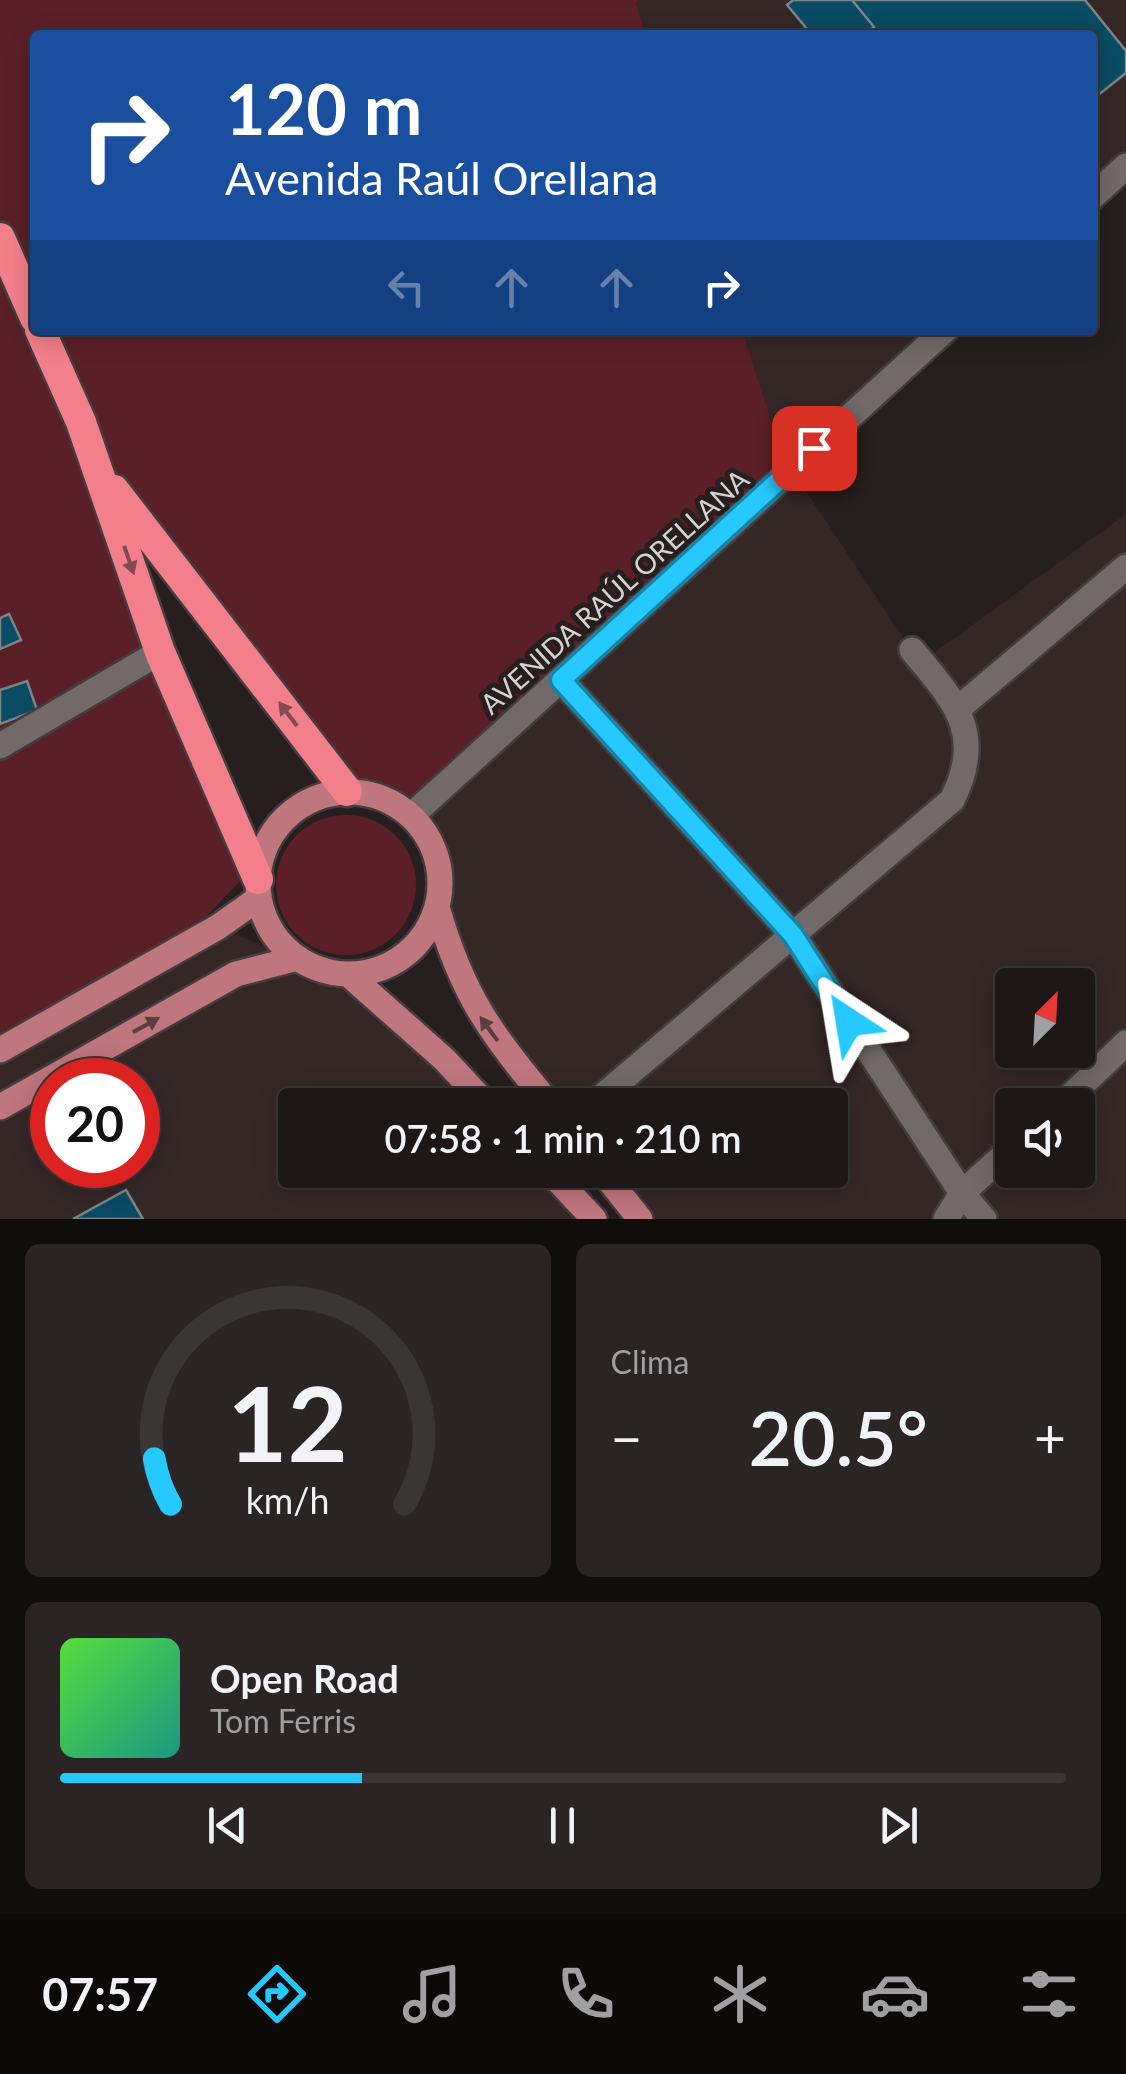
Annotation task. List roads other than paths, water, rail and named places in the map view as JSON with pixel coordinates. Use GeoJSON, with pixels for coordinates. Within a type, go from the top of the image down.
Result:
{"type":"FeatureCollection","features":[{"type":"Feature","properties":{"kind":"highway"},"geometry":{"type":"LineString","coordinates":[[0,238],[30,307]]}},
{"type":"Feature","properties":{"kind":"highway"},"geometry":{"type":"LineString","coordinates":[[42,335],[97,468],[160,652],[258,888]]}},
{"type":"Feature","properties":{"kind":"highway"},"geometry":{"type":"LineString","coordinates":[[97,468],[347,792]]}},
{"type":"Feature","properties":{"kind":"main road"},"geometry":{"type":"LineString","coordinates":[[347,792],[384,798],[411,816],[434,850],[440,878],[437,906],[425,934],[404,956],[378,969],[348,974],[322,970],[298,958],[273,932],[258,888],[262,852],[276,828],[295,809],[320,796],[347,792]]}},
{"type":"Feature","properties":{"kind":"main road"},"geometry":{"type":"LineString","coordinates":[[0,1050],[218,926],[258,888]]}},
{"type":"Feature","properties":{"kind":"main road"},"geometry":{"type":"LineString","coordinates":[[437,906],[453,962],[482,1021],[536,1088]]}},
{"type":"Feature","properties":{"kind":"main road"},"geometry":{"type":"LineString","coordinates":[[0,1107],[236,974],[298,958]]}},
{"type":"Feature","properties":{"kind":"main road"},"geometry":{"type":"LineString","coordinates":[[348,974],[471,1088]]}},
{"type":"Feature","properties":{"kind":"main road"},"geometry":{"type":"LineString","coordinates":[[565,1188],[594,1219]]}},
{"type":"Feature","properties":{"kind":"main road"},"geometry":{"type":"LineString","coordinates":[[615,1188],[640,1219]]}},
{"type":"Feature","properties":{"kind":"street"},"geometry":{"type":"LineString","coordinates":[[1098,192],[1126,166]]}},
{"type":"Feature","properties":{"kind":"street","name":"AVENIDA RAÚL ORELLANA"},"geometry":{"type":"LineString","coordinates":[[411,816],[940,335]]}},
{"type":"Feature","properties":{"kind":"street"},"geometry":{"type":"LineString","coordinates":[[960,708],[1126,567]]}},
{"type":"Feature","properties":{"kind":"street"},"geometry":{"type":"LineString","coordinates":[[612,1088],[952,800],[964,776],[965,730],[960,708],[912,650]]}},
{"type":"Feature","properties":{"kind":"street"},"geometry":{"type":"LineString","coordinates":[[0,746],[160,652]]}},
{"type":"Feature","properties":{"kind":"street"},"geometry":{"type":"LineString","coordinates":[[561,680],[793,935],[962,1193],[984,1219]]}},
{"type":"Feature","properties":{"kind":"street"},"geometry":{"type":"LineString","coordinates":[[1079,1088],[1126,1043]]}},
{"type":"Feature","properties":{"kind":"street"},"geometry":{"type":"LineString","coordinates":[[946,1219],[962,1193],[995,1163]]}}]}
